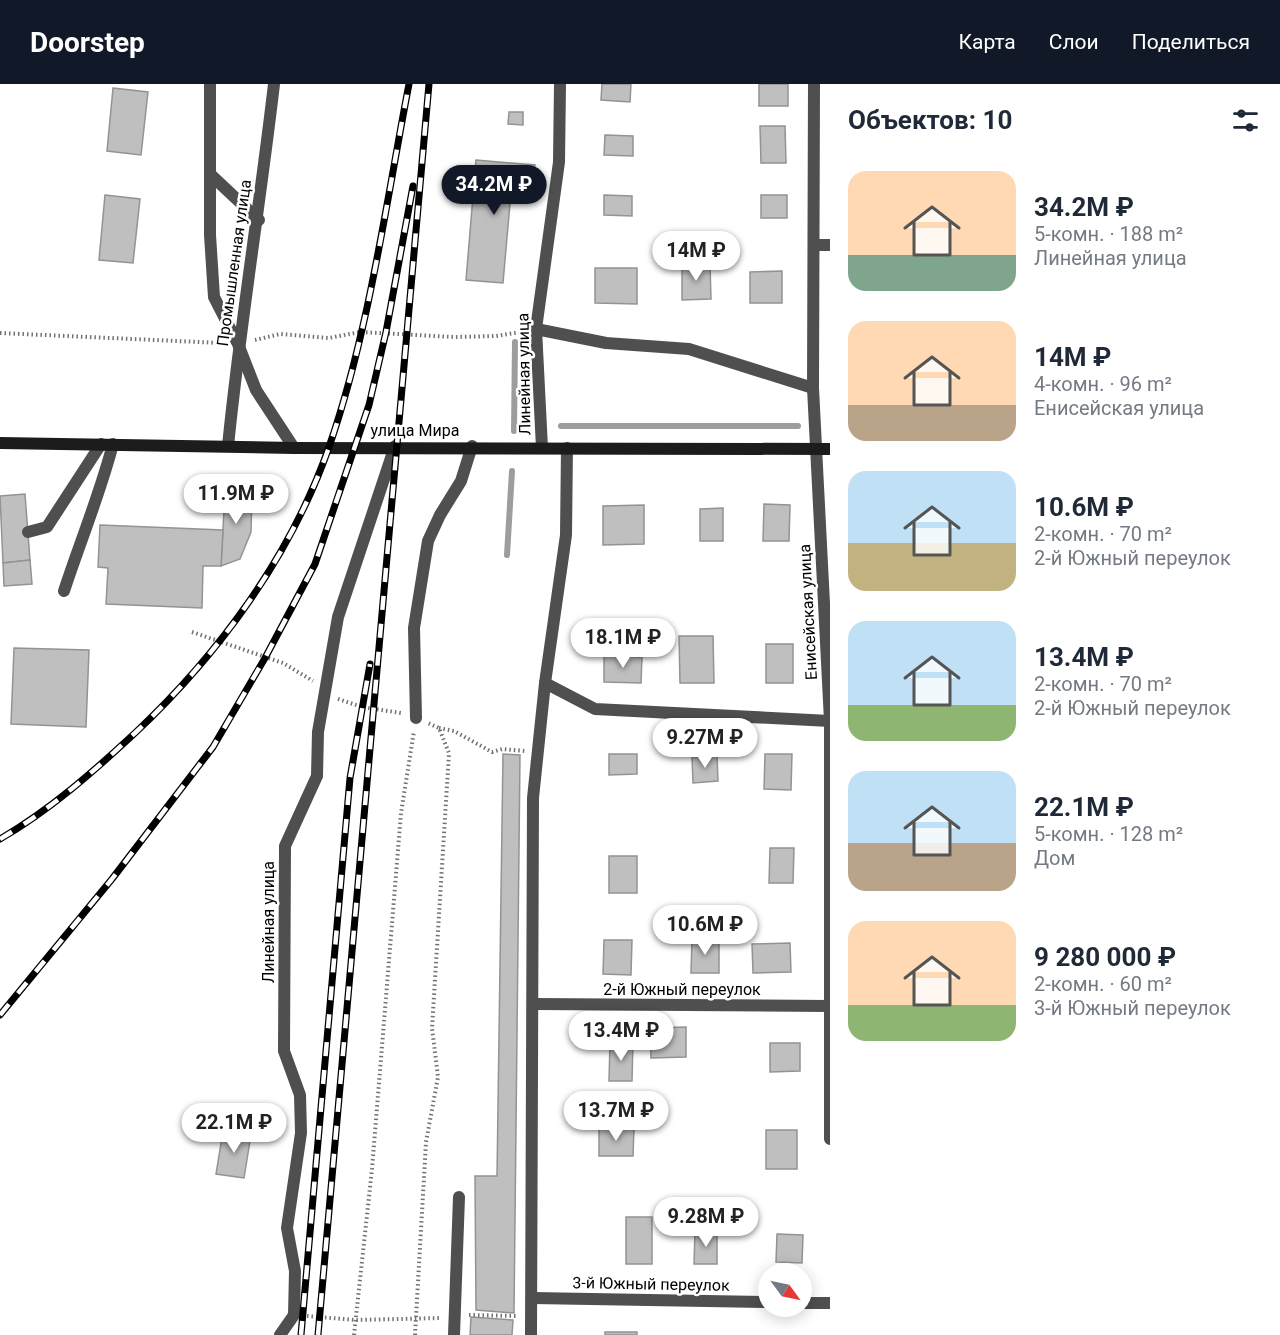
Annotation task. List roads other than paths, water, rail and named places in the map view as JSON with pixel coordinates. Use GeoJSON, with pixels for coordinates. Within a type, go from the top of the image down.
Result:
{"type":"FeatureCollection","features":[{"type":"Feature","properties":{"kind":"main road","name":"улица Мира"},"geometry":{"type":"LineString","coordinates":[[0,443],[294,448],[472,446],[824,449]]}},
{"type":"Feature","properties":{"kind":"street"},"geometry":{"type":"LineString","coordinates":[[210,84],[212,175],[210,235],[214,297],[238,344],[256,390],[294,448]]}},
{"type":"Feature","properties":{"kind":"street","name":"Промышленная улица"},"geometry":{"type":"LineString","coordinates":[[228,446],[238,344],[259,220],[274,84]]}},
{"type":"Feature","properties":{"kind":"street","name":"Линейная улица"},"geometry":{"type":"LineString","coordinates":[[542,448],[536,330],[559,162],[560,84]]}},
{"type":"Feature","properties":{"kind":"street","name":"Енисейская улица"},"geometry":{"type":"LineString","coordinates":[[814,84],[813,388],[824,449],[830,721],[830,1139]]}},
{"type":"Feature","properties":{"kind":"street"},"geometry":{"type":"LineString","coordinates":[[212,175],[259,220]]}},
{"type":"Feature","properties":{"kind":"street"},"geometry":{"type":"LineString","coordinates":[[814,245],[830,246]]}},
{"type":"Feature","properties":{"kind":"street"},"geometry":{"type":"LineString","coordinates":[[536,330],[606,343],[689,349],[813,388]]}},
{"type":"Feature","properties":{"kind":"street"},"geometry":{"type":"LineString","coordinates":[[28,532],[47,527],[107,444]]}},
{"type":"Feature","properties":{"kind":"street"},"geometry":{"type":"LineString","coordinates":[[64,591],[87,520],[101,492],[107,444]]}},
{"type":"Feature","properties":{"kind":"street","name":"Линейная улица"},"geometry":{"type":"LineString","coordinates":[[280,1335],[294,1315],[295,1271],[287,1228],[301,1133],[300,1095],[284,1051],[285,846],[317,776],[318,732],[338,617],[395,446]]}},
{"type":"Feature","properties":{"kind":"street"},"geometry":{"type":"LineString","coordinates":[[416,718],[414,628],[428,541],[440,515],[461,481],[472,446]]}},
{"type":"Feature","properties":{"kind":"street"},"geometry":{"type":"LineString","coordinates":[[531,1335],[533,1298],[533,798],[545,683],[567,535],[567,448]]}},
{"type":"Feature","properties":{"kind":"street"},"geometry":{"type":"LineString","coordinates":[[545,683],[595,709],[830,721]]}},
{"type":"Feature","properties":{"kind":"street","name":"2-й Южный переулок"},"geometry":{"type":"LineString","coordinates":[[534,1004],[829,1006]]}},
{"type":"Feature","properties":{"kind":"street"},"geometry":{"type":"LineString","coordinates":[[454,1335],[459,1197]]}},
{"type":"Feature","properties":{"kind":"street","name":"3-й Южный переулок"},"geometry":{"type":"LineString","coordinates":[[533,1298],[758,1302]]}},
{"type":"Feature","properties":{"kind":"street"},"geometry":{"type":"LineString","coordinates":[[812,1303],[830,1303]]}},
{"type":"Feature","properties":{"kind":"waterway"},"geometry":{"type":"LineString","coordinates":[[514,431],[515,342]]}},
{"type":"Feature","properties":{"kind":"waterway"},"geometry":{"type":"LineString","coordinates":[[561,426],[798,426]]}},
{"type":"Feature","properties":{"kind":"waterway"},"geometry":{"type":"LineString","coordinates":[[507,555],[512,471]]}},
{"type":"Feature","properties":{"kind":"railway"},"geometry":{"type":"LineString","coordinates":[[0,839],[36,816],[70,790],[119,748],[166,702],[223,637],[273,565],[294,527],[329,447],[355,358],[366,313],[409,84]]}},
{"type":"Feature","properties":{"kind":"railway"},"geometry":{"type":"LineString","coordinates":[[318,1335],[429,84]]}},
{"type":"Feature","properties":{"kind":"railway"},"geometry":{"type":"LineString","coordinates":[[0,1015],[112,879],[213,747],[265,658],[315,564],[369,405],[386,332],[413,186]]}},
{"type":"Feature","properties":{"kind":"railway"},"geometry":{"type":"LineString","coordinates":[[301,1335],[350,778],[370,664]]}}]}
